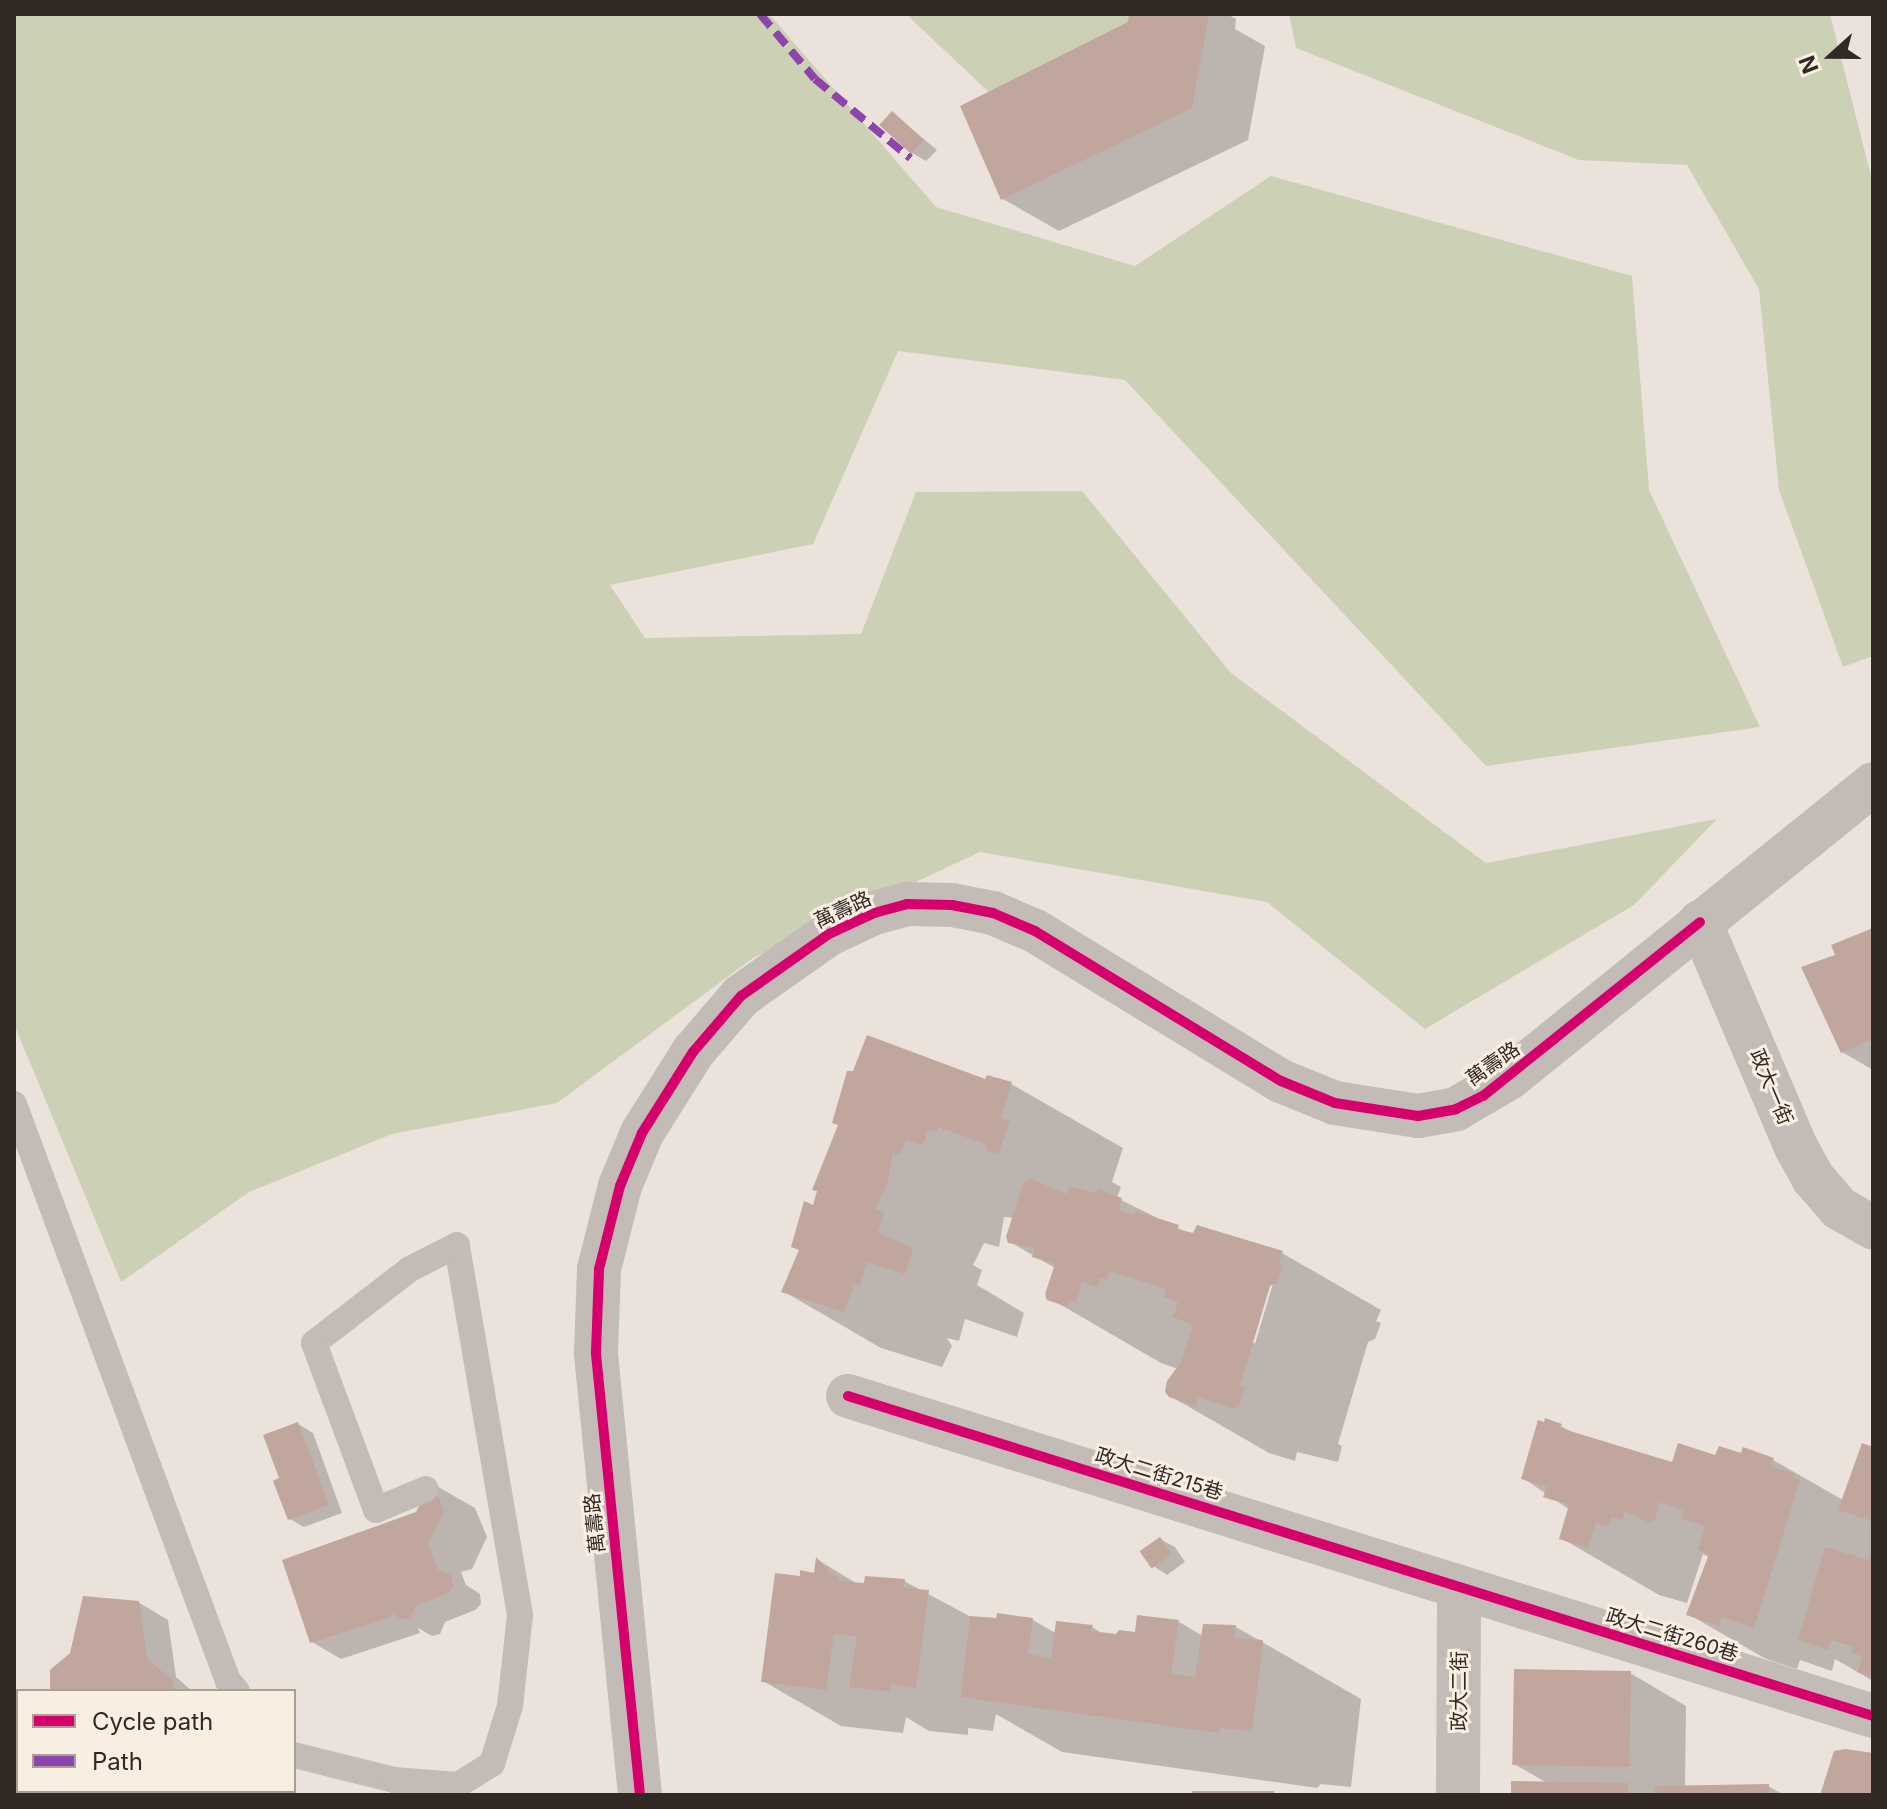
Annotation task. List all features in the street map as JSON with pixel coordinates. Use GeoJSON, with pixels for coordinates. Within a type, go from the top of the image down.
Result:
{"type":"FeatureCollection","features":[{"type":"Feature","properties":{"kind":"street","name":"萬壽路"},"geometry":{"type":"LineString","coordinates":[[640,1795],[596,1352],[599,1269],[620,1186],[642,1133],[693,1052],[741,996],[829,934],[874,913],[907,904],[952,905],[993,913],[1035,931],[1281,1081],[1335,1103],[1418,1116],[1456,1109],[1483,1096],[1873,784]]}},
{"type":"Feature","properties":{"kind":"street","name":"政大一街"},"geometry":{"type":"LineString","coordinates":[[1700,922],[1807,1167],[1839,1208],[1873,1228]]}},
{"type":"Feature","properties":{"kind":"street","name":"政大二街215巷"},"geometry":{"type":"LineString","coordinates":[[848,1396],[1459,1587]]}},
{"type":"Feature","properties":{"kind":"street","name":"政大二街260巷"},"geometry":{"type":"LineString","coordinates":[[1459,1587],[1873,1716]]}},
{"type":"Feature","properties":{"kind":"street","name":"政大二街"},"geometry":{"type":"LineString","coordinates":[[1458,1795],[1459,1587]]}},
{"type":"Feature","properties":{"kind":"lane"},"geometry":{"type":"LineString","coordinates":[[14,1104],[228,1681],[235,1689]]}},
{"type":"Feature","properties":{"kind":"lane"},"geometry":{"type":"LineString","coordinates":[[296,1756],[394,1780],[458,1790],[492,1764],[510,1706],[520,1615],[457,1245],[410,1269],[314,1343],[376,1510],[426,1489]]}},
{"type":"Feature","properties":{"kind":"green space"},"geometry":{"type":"Polygon","coordinates":[[[14,14],[769,14],[936,207],[1135,266],[1271,176],[1632,276],[1649,490],[1760,727],[1486,766],[1125,380],[898,351],[813,544],[610,585],[645,638],[861,634],[916,492],[1082,491],[1231,673],[1486,863],[1717,819],[1634,905],[1425,1029],[1267,902],[980,852],[753,958],[557,1103],[392,1134],[249,1192],[121,1282],[14,1024],[14,14]]]}},
{"type":"Feature","properties":{"kind":"green space"},"geometry":{"type":"Polygon","coordinates":[[[906,14],[1169,14],[1183,95],[1116,145],[1029,130],[906,14]]]}},
{"type":"Feature","properties":{"kind":"green space"},"geometry":{"type":"Polygon","coordinates":[[[1289,14],[1830,14],[1873,184],[1873,656],[1843,667],[1779,490],[1759,289],[1687,165],[1579,160],[1296,48],[1289,14]]]}},
{"type":"Feature","properties":{"kind":"building"},"geometry":{"type":"Polygon","coordinates":[[[1129,14],[1209,14],[1192,108],[1001,200],[960,106],[1128,22],[1129,14]]]}},
{"type":"Feature","properties":{"kind":"building"},"geometry":{"type":"Polygon","coordinates":[[[892,111],[924,140],[911,154],[879,125],[892,111]]]}},
{"type":"Feature","properties":{"kind":"building"},"geometry":{"type":"Polygon","coordinates":[[[1873,928],[1873,1039],[1841,1053],[1801,967],[1835,955],[1831,945],[1873,928]]]}},
{"type":"Feature","properties":{"kind":"building"},"geometry":{"type":"Polygon","coordinates":[[[867,1035],[985,1079],[987,1075],[1012,1082],[1001,1118],[1010,1121],[998,1154],[988,1151],[985,1144],[938,1127],[936,1132],[928,1130],[923,1145],[906,1140],[900,1155],[893,1153],[887,1184],[875,1209],[884,1212],[878,1233],[913,1248],[905,1274],[867,1262],[860,1285],[851,1283],[854,1288],[843,1312],[781,1292],[799,1250],[791,1247],[804,1201],[813,1205],[817,1191],[812,1190],[838,1125],[832,1123],[847,1071],[853,1071],[867,1035]]]}},
{"type":"Feature","properties":{"kind":"building"},"geometry":{"type":"Polygon","coordinates":[[[1029,1178],[1066,1194],[1070,1186],[1096,1193],[1098,1189],[1122,1198],[1119,1210],[1134,1215],[1135,1211],[1179,1225],[1177,1229],[1193,1233],[1197,1225],[1283,1251],[1279,1263],[1283,1265],[1277,1283],[1270,1286],[1240,1386],[1245,1388],[1239,1406],[1234,1409],[1198,1397],[1196,1406],[1169,1397],[1165,1392],[1167,1381],[1181,1362],[1193,1325],[1173,1317],[1178,1302],[1164,1297],[1166,1289],[1110,1271],[1107,1280],[1100,1278],[1099,1287],[1082,1282],[1076,1303],[1070,1301],[1068,1307],[1047,1300],[1045,1294],[1055,1264],[1032,1257],[1035,1248],[1008,1243],[1006,1237],[1024,1180],[1028,1182],[1029,1178]]]}},
{"type":"Feature","properties":{"kind":"building"},"geometry":{"type":"Polygon","coordinates":[[[1545,1418],[1562,1424],[1560,1428],[1672,1462],[1678,1443],[1715,1455],[1719,1446],[1741,1453],[1743,1447],[1774,1458],[1771,1466],[1795,1474],[1793,1478],[1800,1480],[1754,1628],[1722,1617],[1719,1626],[1686,1615],[1709,1554],[1698,1550],[1705,1526],[1681,1519],[1684,1510],[1660,1502],[1655,1520],[1650,1523],[1625,1511],[1622,1520],[1611,1517],[1609,1526],[1596,1523],[1588,1548],[1559,1539],[1569,1505],[1543,1497],[1547,1487],[1521,1479],[1538,1420],[1544,1422],[1545,1418]]]}},
{"type":"Feature","properties":{"kind":"building"},"geometry":{"type":"Polygon","coordinates":[[[298,1422],[329,1505],[288,1520],[273,1481],[279,1478],[263,1435],[298,1422]]]}},
{"type":"Feature","properties":{"kind":"building"},"geometry":{"type":"Polygon","coordinates":[[[1862,1443],[1873,1447],[1873,1521],[1838,1510],[1862,1443]]]}},
{"type":"Feature","properties":{"kind":"building"},"geometry":{"type":"Polygon","coordinates":[[[432,1481],[444,1511],[428,1544],[438,1570],[451,1575],[453,1587],[446,1594],[416,1606],[410,1618],[401,1620],[393,1613],[391,1617],[310,1643],[282,1560],[416,1512],[432,1481]]]}},
{"type":"Feature","properties":{"kind":"building"},"geometry":{"type":"Polygon","coordinates":[[[1160,1537],[1172,1554],[1152,1569],[1140,1551],[1160,1537]]]}},
{"type":"Feature","properties":{"kind":"building"},"geometry":{"type":"Polygon","coordinates":[[[1825,1547],[1868,1560],[1873,1547],[1873,1677],[1857,1672],[1862,1656],[1851,1653],[1854,1647],[1831,1640],[1828,1650],[1798,1640],[1825,1547]]]}},
{"type":"Feature","properties":{"kind":"building"},"geometry":{"type":"Polygon","coordinates":[[[816,1557],[833,1575],[839,1576],[838,1581],[864,1583],[865,1576],[905,1579],[904,1588],[929,1590],[916,1688],[891,1684],[890,1692],[849,1687],[857,1636],[834,1634],[826,1690],[761,1682],[775,1573],[800,1576],[800,1570],[814,1573],[816,1557]]]}},
{"type":"Feature","properties":{"kind":"building"},"geometry":{"type":"Polygon","coordinates":[[[83,1596],[139,1601],[147,1658],[173,1681],[173,1689],[50,1689],[50,1670],[70,1653],[83,1596]]]}},
{"type":"Feature","properties":{"kind":"building"},"geometry":{"type":"Polygon","coordinates":[[[997,1613],[1033,1618],[1028,1654],[1051,1658],[1056,1621],[1093,1625],[1091,1631],[1116,1634],[1119,1630],[1135,1632],[1137,1615],[1179,1620],[1171,1674],[1195,1677],[1203,1624],[1236,1625],[1234,1638],[1263,1640],[1252,1731],[1221,1728],[1218,1733],[961,1697],[970,1616],[996,1618],[997,1613]]]}},
{"type":"Feature","properties":{"kind":"building"},"geometry":{"type":"Polygon","coordinates":[[[1514,1669],[1631,1671],[1629,1767],[1512,1765],[1514,1669]]]}},
{"type":"Feature","properties":{"kind":"building"},"geometry":{"type":"Polygon","coordinates":[[[1846,1749],[1873,1753],[1873,1795],[1820,1795],[1834,1751],[1846,1749]]]}},
{"type":"Feature","properties":{"kind":"building"},"geometry":{"type":"Polygon","coordinates":[[[1511,1781],[1628,1783],[1628,1795],[1511,1795],[1511,1781]]]}},
{"type":"Feature","properties":{"kind":"building"},"geometry":{"type":"Polygon","coordinates":[[[1769,1784],[1769,1795],[1654,1795],[1655,1786],[1769,1784]]]}},
{"type":"Feature","properties":{"kind":"building"},"geometry":{"type":"Polygon","coordinates":[[[1192,1791],[1274,1791],[1274,1795],[1192,1795],[1192,1791]]]}},
{"type":"Feature","properties":{"kind":"building"},"geometry":{"type":"Polygon","coordinates":[[[48,1793],[167,1793],[167,1795],[48,1793]]]}},
{"type":"Feature","properties":{"kind":"marked path"},"geometry":{"type":"LineString","coordinates":[[760,14],[815,79],[910,158]]}},
{"type":"Feature","properties":{"kind":"cycle path"},"geometry":{"type":"LineString","coordinates":[[640,1795],[596,1352],[599,1269],[620,1186],[642,1133],[693,1052],[741,996],[829,934],[874,913],[907,904],[952,905],[993,913],[1035,931],[1281,1081],[1335,1103],[1418,1116],[1456,1109],[1483,1096],[1700,922]]}},
{"type":"Feature","properties":{"kind":"cycle path"},"geometry":{"type":"LineString","coordinates":[[848,1396],[1873,1716]]}}]}
